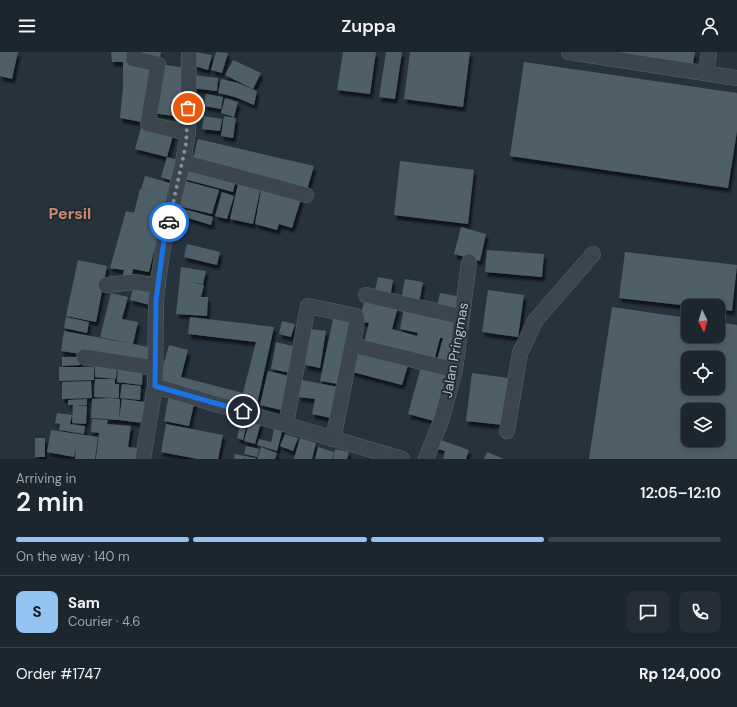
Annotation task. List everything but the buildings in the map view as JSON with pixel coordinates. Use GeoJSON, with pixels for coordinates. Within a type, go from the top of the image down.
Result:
{"type":"FeatureCollection","features":[{"type":"Feature","properties":{"kind":"street"},"geometry":{"type":"LineString","coordinates":[[134,52],[134,59],[158,64],[148,124],[188,133]]}},
{"type":"Feature","properties":{"kind":"street"},"geometry":{"type":"LineString","coordinates":[[143,459],[155,386],[156,300],[164,240],[183,162],[188,133],[189,52]]}},
{"type":"Feature","properties":{"kind":"street"},"geometry":{"type":"LineString","coordinates":[[569,52],[737,78]]}},
{"type":"Feature","properties":{"kind":"street"},"geometry":{"type":"LineString","coordinates":[[706,73],[709,52]]}},
{"type":"Feature","properties":{"kind":"street"},"geometry":{"type":"LineString","coordinates":[[183,162],[306,195]]}},
{"type":"Feature","properties":{"kind":"street"},"geometry":{"type":"LineString","coordinates":[[507,431],[520,353],[535,321],[593,254]]}},
{"type":"Feature","properties":{"kind":"street","name":"Jalan Pringmas"},"geometry":{"type":"LineString","coordinates":[[426,459],[442,418],[455,370],[469,262]]}},
{"type":"Feature","properties":{"kind":"street"},"geometry":{"type":"LineString","coordinates":[[106,285],[134,282],[158,286]]}},
{"type":"Feature","properties":{"kind":"street"},"geometry":{"type":"LineString","coordinates":[[366,295],[462,317]]}},
{"type":"Feature","properties":{"kind":"street"},"geometry":{"type":"LineString","coordinates":[[286,424],[308,306],[356,316],[357,322],[333,439]]}},
{"type":"Feature","properties":{"kind":"street"},"geometry":{"type":"LineString","coordinates":[[352,344],[455,370]]}},
{"type":"Feature","properties":{"kind":"street"},"geometry":{"type":"LineString","coordinates":[[84,358],[156,368]]}},
{"type":"Feature","properties":{"kind":"street"},"geometry":{"type":"LineString","coordinates":[[155,386],[402,459]]}},
{"type":"Feature","properties":{"kind":"green space"},"geometry":{"type":"Polygon","coordinates":[[[152,114],[181,119],[179,128],[150,124],[152,114]]]}},
{"type":"Feature","properties":{"kind":"way so far"},"geometry":{"type":"LineString","coordinates":[[169,222],[188,133],[188,108]]}},
{"type":"Feature","properties":{"kind":"district","name":"Persil"},"geometry":{"type":"Point","coordinates":[70,213]}},
{"type":"Feature","properties":{"kind":"route"},"geometry":{"type":"LineString","coordinates":[[169,222],[164,240],[156,300],[157,351],[155,386],[243,411]]}}]}
